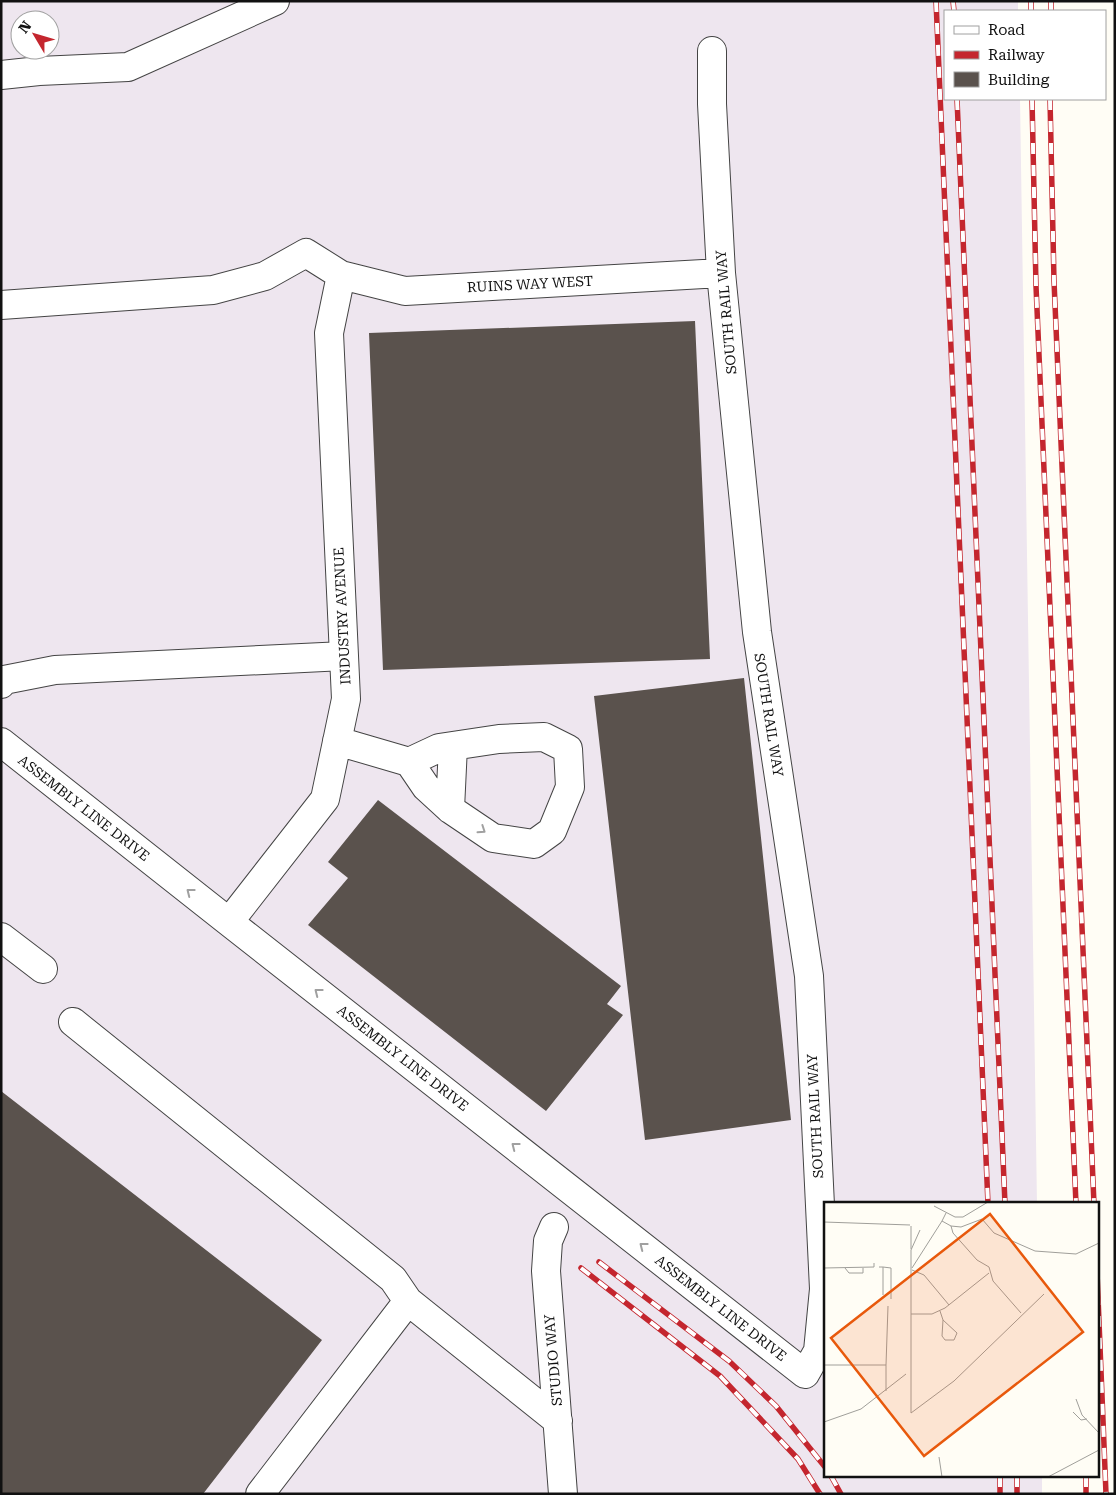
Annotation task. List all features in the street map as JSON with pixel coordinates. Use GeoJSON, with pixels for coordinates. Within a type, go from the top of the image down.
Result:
{"type":"FeatureCollection","features":[{"type":"Feature","properties":{"kind":"street"},"geometry":{"type":"LineString","coordinates":[[1,75],[39,71],[128,67],[275,1]]}},
{"type":"Feature","properties":{"kind":"street","name":"SOUTH RAIL WAY"},"geometry":{"type":"LineString","coordinates":[[712,51],[712,104],[721,274],[757,632],[809,976],[824,1289],[818,1351],[805,1374]]}},
{"type":"Feature","properties":{"kind":"street","name":"RUINS WAY WEST"},"geometry":{"type":"LineString","coordinates":[[1,305],[213,290],[265,276],[306,253],[341,275],[405,290],[721,274]]}},
{"type":"Feature","properties":{"kind":"street","name":"INDUSTRY AVENUE"},"geometry":{"type":"LineString","coordinates":[[229,922],[325,799],[346,699],[329,333],[341,275]]}},
{"type":"Feature","properties":{"kind":"street"},"geometry":{"type":"LineString","coordinates":[[1,684],[4,680],[55,670],[344,656]]}},
{"type":"Feature","properties":{"kind":"street"},"geometry":{"type":"LineString","coordinates":[[337,741],[409,762],[426,787],[450,809],[493,838],[534,844],[552,831],[570,787],[568,750],[544,737],[499,739],[439,748],[409,762]]}},
{"type":"Feature","properties":{"kind":"street","name":"ASSEMBLY LINE DRIVE"},"geometry":{"type":"LineString","coordinates":[[1,742],[805,1374]]}},
{"type":"Feature","properties":{"kind":"street"},"geometry":{"type":"LineString","coordinates":[[450,809],[453,746]]}},
{"type":"Feature","properties":{"kind":"street"},"geometry":{"type":"LineString","coordinates":[[1,937],[43,968]]}},
{"type":"Feature","properties":{"kind":"street"},"geometry":{"type":"LineString","coordinates":[[73,1022],[393,1279],[408,1301],[558,1421]]}},
{"type":"Feature","properties":{"kind":"street","name":"STUDIO WAY"},"geometry":{"type":"LineString","coordinates":[[554,1226],[548,1241],[546,1271],[562,1494]]}},
{"type":"Feature","properties":{"kind":"street"},"geometry":{"type":"LineString","coordinates":[[260,1494],[408,1301]]}},
{"type":"Feature","properties":{"kind":"shaded area"},"geometry":{"type":"Polygon","coordinates":[[[1,1],[1018,1],[1018,10],[944,10],[944,100],[1020,100],[1037,1202],[824,1202],[824,1478],[1042,1478],[1042,1494],[1,1494],[1,1]]]}},
{"type":"Feature","properties":{"kind":"building"},"geometry":{"type":"Polygon","coordinates":[[[695,321],[710,659],[383,670],[369,333],[695,321]]]}},
{"type":"Feature","properties":{"kind":"building"},"geometry":{"type":"Polygon","coordinates":[[[744,678],[791,1120],[645,1140],[594,696],[744,678]]]}},
{"type":"Feature","properties":{"kind":"building"},"geometry":{"type":"Polygon","coordinates":[[[378,800],[621,986],[607,1004],[623,1015],[546,1111],[308,925],[348,878],[328,862],[378,800]]]}},
{"type":"Feature","properties":{"kind":"building"},"geometry":{"type":"Polygon","coordinates":[[[1,1091],[322,1340],[203,1494],[1,1494],[1,1091]]]}},
{"type":"Feature","properties":{"kind":"railway"},"geometry":{"type":"LineString","coordinates":[[936,1],[988,1202]]}},
{"type":"Feature","properties":{"kind":"railway"},"geometry":{"type":"LineString","coordinates":[[953,1],[954,10]]}},
{"type":"Feature","properties":{"kind":"railway"},"geometry":{"type":"LineString","coordinates":[[1031,1],[1031,10]]}},
{"type":"Feature","properties":{"kind":"railway"},"geometry":{"type":"LineString","coordinates":[[1051,1],[1051,10]]}},
{"type":"Feature","properties":{"kind":"railway"},"geometry":{"type":"LineString","coordinates":[[957,100],[1005,1202]]}},
{"type":"Feature","properties":{"kind":"railway"},"geometry":{"type":"LineString","coordinates":[[1032,100],[1036,286],[1076,1202]]}},
{"type":"Feature","properties":{"kind":"railway"},"geometry":{"type":"LineString","coordinates":[[1050,100],[1054,281],[1094,1202]]}},
{"type":"Feature","properties":{"kind":"railway"},"geometry":{"type":"LineString","coordinates":[[599,1262],[729,1361],[776,1406],[824,1466]]}},
{"type":"Feature","properties":{"kind":"railway"},"geometry":{"type":"LineString","coordinates":[[581,1268],[720,1376],[798,1459],[820,1494]]}},
{"type":"Feature","properties":{"kind":"railway"},"geometry":{"type":"LineString","coordinates":[[1098,1297],[1106,1494]]}},
{"type":"Feature","properties":{"kind":"railway"},"geometry":{"type":"LineString","coordinates":[[832,1478],[841,1494]]}},
{"type":"Feature","properties":{"kind":"railway"},"geometry":{"type":"LineString","coordinates":[[1000,1478],[1000,1494]]}},
{"type":"Feature","properties":{"kind":"railway"},"geometry":{"type":"LineString","coordinates":[[1017,1478],[1017,1494]]}},
{"type":"Feature","properties":{"kind":"railway"},"geometry":{"type":"LineString","coordinates":[[1086,1478],[1086,1494]]}}]}
